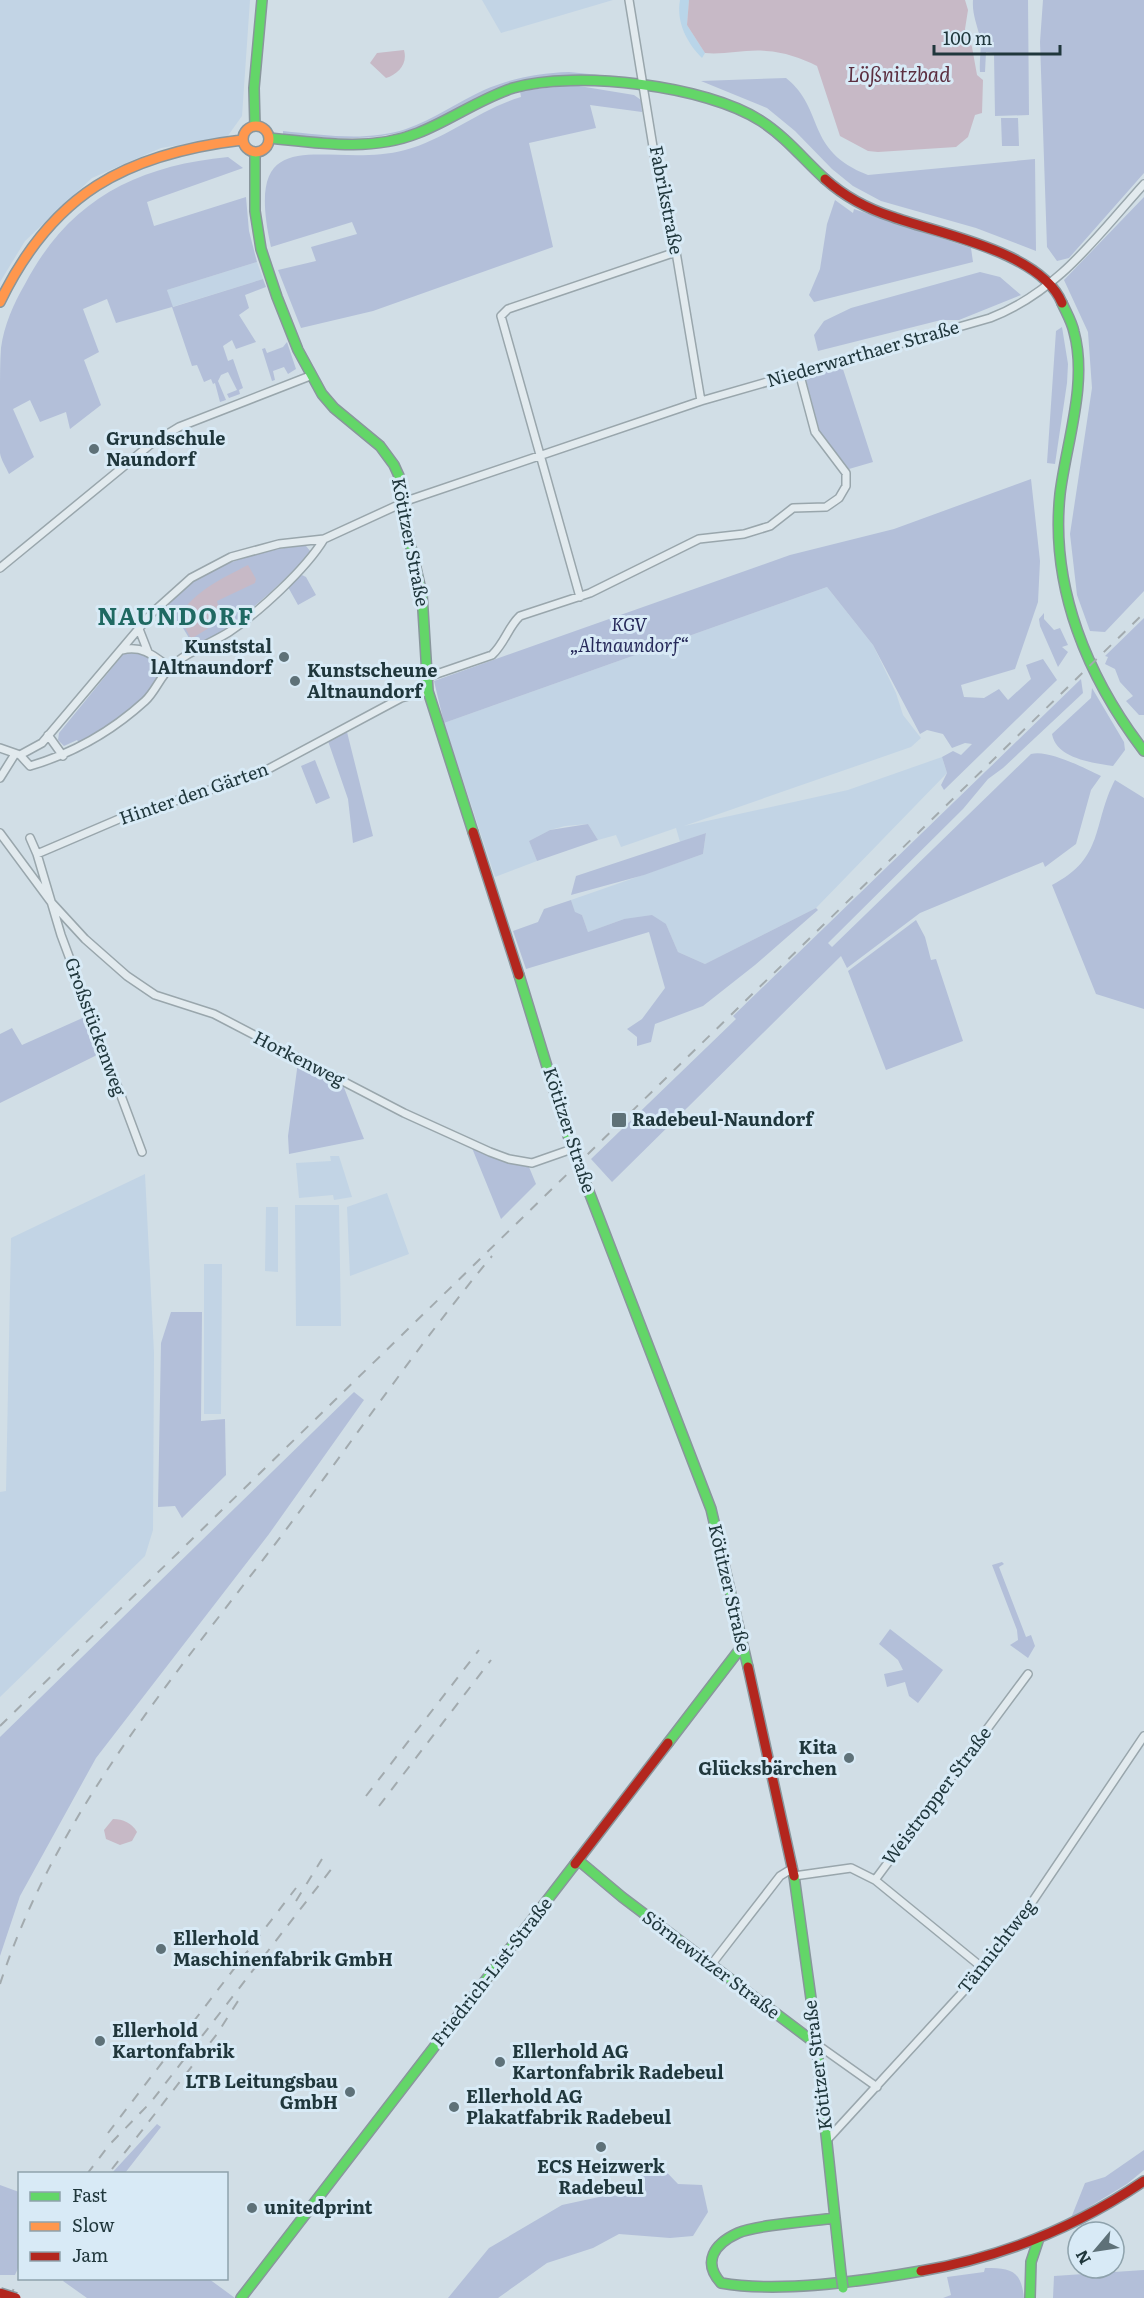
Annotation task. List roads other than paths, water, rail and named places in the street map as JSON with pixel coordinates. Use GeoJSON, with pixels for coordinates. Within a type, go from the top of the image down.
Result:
{"type":"FeatureCollection","features":[{"type":"Feature","properties":{"kind":"street"},"geometry":{"type":"LineString","coordinates":[[255,126],[254,78],[262,0]]}},
{"type":"Feature","properties":{"kind":"street","name":"Fabrikstraße"},"geometry":{"type":"LineString","coordinates":[[629,0],[656,165],[676,252],[701,401]]}},
{"type":"Feature","properties":{"kind":"street"},"geometry":{"type":"LineString","coordinates":[[269,138],[333,143],[394,140],[434,126],[501,92],[536,82],[574,80],[695,95],[736,108],[779,134],[820,176],[855,201],[878,212],[997,248],[1030,267],[1048,285],[1067,312],[1078,355],[1078,384],[1059,508],[1059,552],[1063,585],[1072,616],[1101,684],[1121,720],[1143,748]]}},
{"type":"Feature","properties":{"kind":"street"},"geometry":{"type":"LineString","coordinates":[[255,126],[263,128],[269,138],[266,148],[255,153],[245,148],[242,140],[245,131],[255,126]]}},
{"type":"Feature","properties":{"kind":"street"},"geometry":{"type":"LineString","coordinates":[[0,302],[19,261],[38,234],[65,207],[95,184],[156,157],[198,146],[242,140]]}},
{"type":"Feature","properties":{"kind":"street","name":"Kötitzer Straße"},"geometry":{"type":"LineString","coordinates":[[255,153],[254,192],[260,243],[310,376],[335,409],[385,450],[398,476],[421,583],[425,678],[428,691],[572,1149],[711,1509],[794,1872],[844,2293]]}},
{"type":"Feature","properties":{"kind":"street","name":"Niederwarthaer Straße"},"geometry":{"type":"LineString","coordinates":[[324,539],[402,503],[539,455],[701,401],[990,318],[1017,307],[1048,285],[1078,258],[1144,184]]}},
{"type":"Feature","properties":{"kind":"street"},"geometry":{"type":"LineString","coordinates":[[580,597],[501,316],[502,313],[676,252]]}},
{"type":"Feature","properties":{"kind":"street"},"geometry":{"type":"LineString","coordinates":[[425,678],[492,655],[499,648],[512,624],[520,616],[580,597],[699,539],[744,534],[770,526],[793,508],[826,507],[839,498],[846,486],[846,473],[815,432],[799,372]]}},
{"type":"Feature","properties":{"kind":"street"},"geometry":{"type":"LineString","coordinates":[[0,568],[151,444],[178,427],[310,376]]}},
{"type":"Feature","properties":{"kind":"street"},"geometry":{"type":"LineString","coordinates":[[0,778],[18,755],[42,743],[152,613],[191,578],[231,557],[279,544],[324,539]]}},
{"type":"Feature","properties":{"kind":"street"},"geometry":{"type":"LineString","coordinates":[[0,748],[18,755],[30,766],[63,756],[97,738],[147,700],[170,668],[253,614],[308,561],[324,539]]}},
{"type":"Feature","properties":{"kind":"street"},"geometry":{"type":"LineString","coordinates":[[139,629],[148,652]]}},
{"type":"Feature","properties":{"kind":"street"},"geometry":{"type":"LineString","coordinates":[[122,650],[138,648],[148,652],[170,668]]}},
{"type":"Feature","properties":{"kind":"street","name":"Hinter den Gärten"},"geometry":{"type":"LineString","coordinates":[[37,854],[119,819],[259,774],[401,698],[428,691]]}},
{"type":"Feature","properties":{"kind":"street"},"geometry":{"type":"LineString","coordinates":[[48,735],[63,756]]}},
{"type":"Feature","properties":{"kind":"street","name":"Großstückenweg"},"geometry":{"type":"LineString","coordinates":[[0,833],[51,902]]}},
{"type":"Feature","properties":{"kind":"street"},"geometry":{"type":"LineString","coordinates":[[30,838],[37,854]]}},
{"type":"Feature","properties":{"kind":"street","name":"Großstückenweg"},"geometry":{"type":"LineString","coordinates":[[37,854],[51,902],[142,1152]]}},
{"type":"Feature","properties":{"kind":"street","name":"Horkenweg"},"geometry":{"type":"LineString","coordinates":[[51,902],[85,939],[127,976],[154,995],[214,1014],[404,1113],[509,1159],[532,1163],[572,1149]]}},
{"type":"Feature","properties":{"kind":"street","name":"Friedrich-List-Straße"},"geometry":{"type":"LineString","coordinates":[[242,2298],[743,1645]]}},
{"type":"Feature","properties":{"kind":"street","name":"Weistropper Straße"},"geometry":{"type":"LineString","coordinates":[[794,1872],[851,1868],[875,1880],[1028,1674]]}},
{"type":"Feature","properties":{"kind":"street","name":"Tännichtweg"},"geometry":{"type":"LineString","coordinates":[[827,2140],[984,1969],[1012,1932],[1144,1736]]}},
{"type":"Feature","properties":{"kind":"street","name":"Sörnewitzer Straße"},"geometry":{"type":"LineString","coordinates":[[578,1860],[711,1965],[877,2087]]}},
{"type":"Feature","properties":{"kind":"street"},"geometry":{"type":"LineString","coordinates":[[711,1965],[780,1876],[785,1871],[794,1872]]}},
{"type":"Feature","properties":{"kind":"street"},"geometry":{"type":"LineString","coordinates":[[875,1880],[984,1969]]}},
{"type":"Feature","properties":{"kind":"street"},"geometry":{"type":"LineString","coordinates":[[835,2218],[739,2232],[720,2244],[711,2259],[712,2273],[721,2283],[731,2286],[755,2287],[903,2274],[959,2266],[1038,2241],[1084,2219],[1144,2181]]}},
{"type":"Feature","properties":{"kind":"street"},"geometry":{"type":"LineString","coordinates":[[1030,2298],[1028,2272],[1030,2256],[1038,2241]]}},
{"type":"Feature","properties":{"kind":"street"},"geometry":{"type":"LineString","coordinates":[[0,2293],[16,2298]]}},
{"type":"Feature","properties":{"kind":"water","name":"Lößnitzbad"},"geometry":{"type":"Polygon","coordinates":[[[689,0],[965,0],[968,10],[965,29],[972,47],[977,75],[983,80],[982,113],[975,115],[968,137],[956,147],[868,151],[840,136],[817,66],[805,60],[773,52],[705,53],[687,25],[689,0]]]}},
{"type":"Feature","properties":{"kind":"water"},"geometry":{"type":"Polygon","coordinates":[[[404,50],[405,60],[401,68],[386,78],[370,63],[377,53],[404,50]]]}},
{"type":"Feature","properties":{"kind":"water"},"geometry":{"type":"Polygon","coordinates":[[[248,565],[256,579],[255,583],[217,601],[220,613],[210,620],[212,626],[191,639],[179,616],[201,592],[248,565]]]}},
{"type":"Feature","properties":{"kind":"water"},"geometry":{"type":"Polygon","coordinates":[[[113,1819],[133,1826],[137,1832],[132,1841],[120,1845],[106,1839],[104,1830],[113,1819]]]}},
{"type":"Feature","properties":{"kind":"railway"},"geometry":{"type":"LineString","coordinates":[[0,1726],[1144,613]]}},
{"type":"Feature","properties":{"kind":"railway"},"geometry":{"type":"LineString","coordinates":[[0,1984],[24,1921],[53,1860],[123,1746],[413,1357],[492,1256]]}},
{"type":"Feature","properties":{"kind":"railway"},"geometry":{"type":"LineString","coordinates":[[366,1796],[479,1650]]}},
{"type":"Feature","properties":{"kind":"railway"},"geometry":{"type":"LineString","coordinates":[[379,1806],[491,1660]]}},
{"type":"Feature","properties":{"kind":"railway"},"geometry":{"type":"LineString","coordinates":[[296,1901],[322,1859]]}},
{"type":"Feature","properties":{"kind":"railway"},"geometry":{"type":"LineString","coordinates":[[89,2172],[110,2144],[151,2102],[333,1867]]}},
{"type":"Feature","properties":{"kind":"railway"},"geometry":{"type":"LineString","coordinates":[[108,2133],[296,1888]]}},
{"type":"Feature","properties":{"kind":"railway"},"geometry":{"type":"LineString","coordinates":[[112,2169],[217,2034],[238,2001]]}},
{"type":"Feature","properties":{"kind":"railway"},"geometry":{"type":"LineString","coordinates":[[9,2298],[18,2280]]}},
{"type":"Feature","properties":{"kind":"place","name":"Grundschule Naundorf"},"geometry":{"type":"Point","coordinates":[94,449]}},
{"type":"Feature","properties":{"kind":"place","name":"Kunststal lAltnaundorf"},"geometry":{"type":"Point","coordinates":[284,657]}},
{"type":"Feature","properties":{"kind":"place","name":"Kunstscheune Altnaundorf"},"geometry":{"type":"Point","coordinates":[295,681]}},
{"type":"Feature","properties":{"kind":"place","name":"Radebeul-Naundorf"},"geometry":{"type":"Point","coordinates":[619,1120]}},
{"type":"Feature","properties":{"kind":"place","name":"Kita Glücksbärchen"},"geometry":{"type":"Point","coordinates":[849,1758]}},
{"type":"Feature","properties":{"kind":"place","name":"Ellerhold Maschinenfabrik GmbH"},"geometry":{"type":"Point","coordinates":[161,1949]}},
{"type":"Feature","properties":{"kind":"place","name":"Ellerhold Kartonfabrik"},"geometry":{"type":"Point","coordinates":[100,2041]}},
{"type":"Feature","properties":{"kind":"place","name":"Ellerhold AG Kartonfabrik Radebeul"},"geometry":{"type":"Point","coordinates":[500,2062]}},
{"type":"Feature","properties":{"kind":"place","name":"LTB Leitungsbau GmbH"},"geometry":{"type":"Point","coordinates":[350,2092]}},
{"type":"Feature","properties":{"kind":"place","name":"Ellerhold AG Plakatfabrik Radebeul"},"geometry":{"type":"Point","coordinates":[454,2107]}},
{"type":"Feature","properties":{"kind":"place","name":"ECS Heizwerk Radebeul"},"geometry":{"type":"Point","coordinates":[601,2147]}},
{"type":"Feature","properties":{"kind":"place","name":"unitedprint"},"geometry":{"type":"Point","coordinates":[252,2208]}},
{"type":"Feature","properties":{"kind":"district","name":"NAUNDORF"},"geometry":{"type":"Point","coordinates":[176,617]}},
{"type":"Feature","properties":{"kind":"park label","name":"KGV „Altnaundorf“"},"geometry":{"type":"Point","coordinates":[629,635]}}]}
